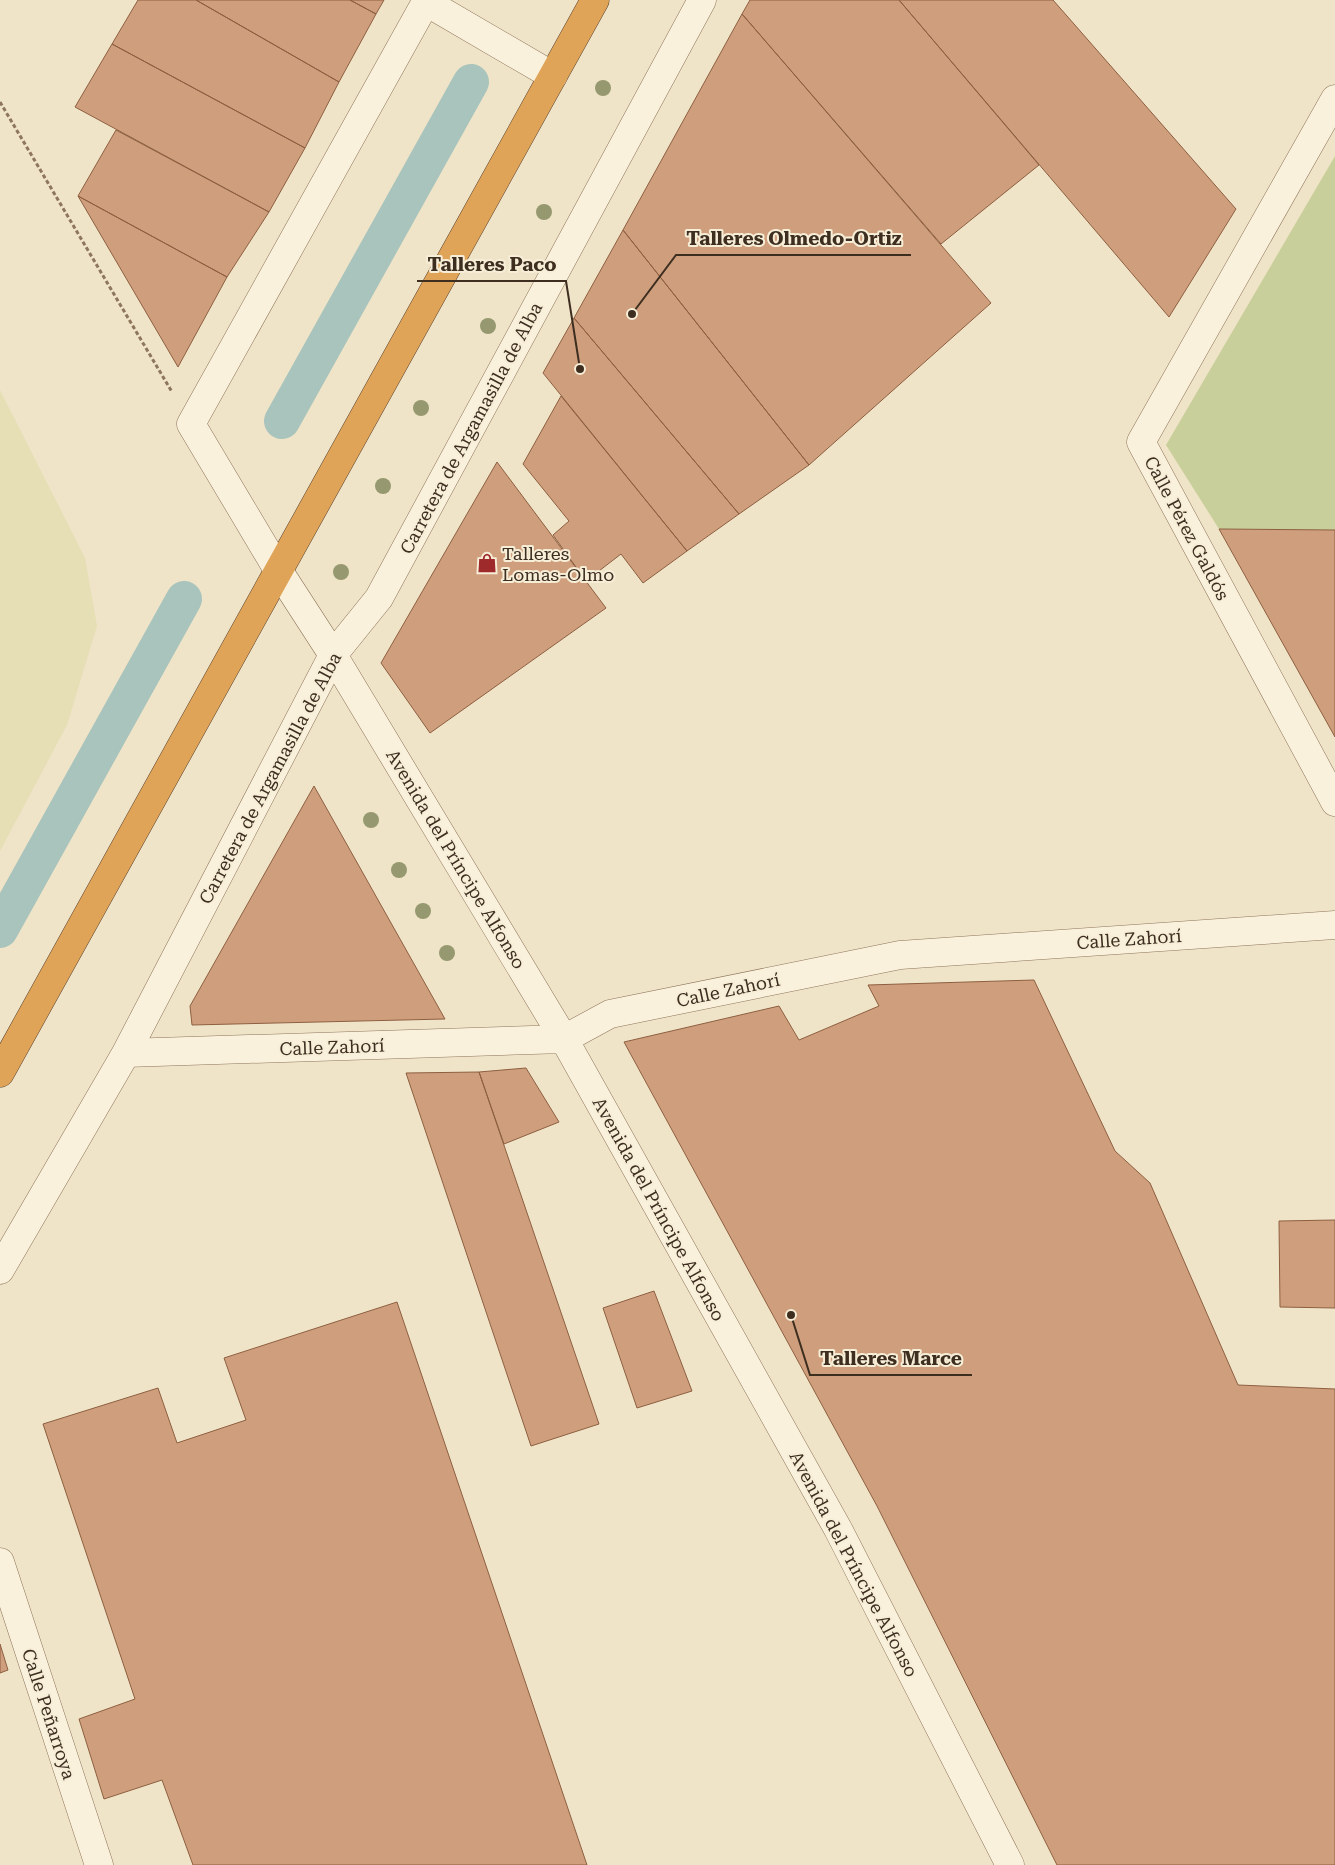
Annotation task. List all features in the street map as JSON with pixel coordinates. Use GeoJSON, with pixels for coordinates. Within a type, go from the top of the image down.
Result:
{"type":"FeatureCollection","features":[{"type":"Feature","properties":{"kind":"highway"},"geometry":{"type":"LineString","coordinates":[[0,1072],[12,1035],[278,570],[595,0]]}},
{"type":"Feature","properties":{"kind":"street","name":"Carretera de Argamasilla de Alba"},"geometry":{"type":"LineString","coordinates":[[0,1270],[126,1053],[333,655],[379,598],[702,0]]}},
{"type":"Feature","properties":{"kind":"street"},"geometry":{"type":"LineString","coordinates":[[191,424],[427,1],[553,76]]}},
{"type":"Feature","properties":{"kind":"street","name":"Calle Pérez Galdós"},"geometry":{"type":"LineString","coordinates":[[1335,99],[1141,442],[1335,802]]}},
{"type":"Feature","properties":{"kind":"street","name":"Avenida del Príncipe Alfonso"},"geometry":{"type":"LineString","coordinates":[[191,424],[278,570],[333,655],[564,1039],[838,1529],[1010,1865]]}},
{"type":"Feature","properties":{"kind":"street","name":"Calle Zahorí"},"geometry":{"type":"LineString","coordinates":[[126,1053],[564,1039],[610,1014],[900,955],[1335,925]]}},
{"type":"Feature","properties":{"kind":"street","name":"Calle Peñarroya"},"geometry":{"type":"LineString","coordinates":[[0,1562],[99,1865]]}},
{"type":"Feature","properties":{"kind":"path"},"geometry":{"type":"LineString","coordinates":[[0,102],[191,424]]}},
{"type":"Feature","properties":{"kind":"shaded area"},"geometry":{"type":"Polygon","coordinates":[[[0,390],[85,558],[97,626],[67,725],[0,851],[0,390]]]}},
{"type":"Feature","properties":{"kind":"green space"},"geometry":{"type":"Polygon","coordinates":[[[1335,156],[1335,530],[1219,529],[1166,445],[1335,156]]]}},
{"type":"Feature","properties":{"kind":"building"},"geometry":{"type":"Polygon","coordinates":[[[138,0],[196,0],[339,82],[305,148],[112,44],[138,0]]]}},
{"type":"Feature","properties":{"kind":"building"},"geometry":{"type":"Polygon","coordinates":[[[196,0],[350,0],[376,14],[339,82],[196,0]]]}},
{"type":"Feature","properties":{"kind":"building"},"geometry":{"type":"Polygon","coordinates":[[[350,0],[384,0],[376,14],[350,0]]]}},
{"type":"Feature","properties":{"kind":"building"},"geometry":{"type":"Polygon","coordinates":[[[750,0],[899,0],[1039,165],[941,244],[742,14],[750,0]]]}},
{"type":"Feature","properties":{"kind":"building"},"geometry":{"type":"Polygon","coordinates":[[[899,0],[1053,0],[1236,209],[1169,317],[899,0]]]}},
{"type":"Feature","properties":{"kind":"building"},"geometry":{"type":"Polygon","coordinates":[[[742,14],[991,303],[809,465],[623,230],[742,14]]]}},
{"type":"Feature","properties":{"kind":"building"},"geometry":{"type":"Polygon","coordinates":[[[112,44],[305,148],[269,212],[75,107],[112,44]]]}},
{"type":"Feature","properties":{"kind":"building"},"geometry":{"type":"Polygon","coordinates":[[[116,130],[269,212],[227,277],[78,196],[116,130]]]}},
{"type":"Feature","properties":{"kind":"building"},"geometry":{"type":"Polygon","coordinates":[[[78,196],[227,277],[178,367],[78,196]]]}},
{"type":"Feature","properties":{"kind":"building"},"geometry":{"type":"Polygon","coordinates":[[[623,230],[809,465],[739,514],[574,318],[623,230]]]}},
{"type":"Feature","properties":{"kind":"building"},"geometry":{"type":"Polygon","coordinates":[[[574,318],[739,514],[687,551],[543,373],[574,318]]]}},
{"type":"Feature","properties":{"kind":"building"},"geometry":{"type":"Polygon","coordinates":[[[561,396],[687,551],[643,583],[621,554],[586,581],[553,535],[569,521],[523,464],[561,396]]]}},
{"type":"Feature","properties":{"kind":"building"},"geometry":{"type":"Polygon","coordinates":[[[497,462],[606,608],[430,733],[381,663],[497,462]]]}},
{"type":"Feature","properties":{"kind":"building"},"geometry":{"type":"Polygon","coordinates":[[[1219,529],[1335,530],[1335,737],[1219,529]]]}},
{"type":"Feature","properties":{"kind":"building"},"geometry":{"type":"Polygon","coordinates":[[[314,786],[445,1019],[192,1025],[190,1006],[314,786]]]}},
{"type":"Feature","properties":{"kind":"building"},"geometry":{"type":"Polygon","coordinates":[[[1034,980],[1115,1151],[1150,1183],[1238,1385],[1335,1389],[1335,1865],[1057,1865],[877,1506],[624,1042],[779,1006],[799,1040],[879,1006],[868,985],[1034,980]]]}},
{"type":"Feature","properties":{"kind":"building"},"geometry":{"type":"Polygon","coordinates":[[[526,1068],[559,1122],[504,1144],[479,1072],[526,1068]]]}},
{"type":"Feature","properties":{"kind":"building"},"geometry":{"type":"Polygon","coordinates":[[[479,1072],[599,1424],[531,1446],[406,1073],[479,1072]]]}},
{"type":"Feature","properties":{"kind":"building"},"geometry":{"type":"Polygon","coordinates":[[[1335,1220],[1335,1308],[1280,1307],[1279,1221],[1335,1220]]]}},
{"type":"Feature","properties":{"kind":"building"},"geometry":{"type":"Polygon","coordinates":[[[654,1291],[692,1391],[637,1408],[603,1308],[654,1291]]]}},
{"type":"Feature","properties":{"kind":"building"},"geometry":{"type":"Polygon","coordinates":[[[397,1302],[587,1865],[193,1865],[162,1780],[104,1799],[79,1719],[135,1699],[43,1424],[158,1388],[177,1443],[246,1420],[224,1358],[397,1302]]]}},
{"type":"Feature","properties":{"kind":"building"},"geometry":{"type":"Polygon","coordinates":[[[0,1644],[8,1670],[0,1673],[0,1644]]]}},
{"type":"Feature","properties":{"kind":"waterway"},"geometry":{"type":"LineString","coordinates":[[282,421],[471,82]]}},
{"type":"Feature","properties":{"kind":"waterway"},"geometry":{"type":"LineString","coordinates":[[0,930],[184,599]]}},
{"type":"Feature","properties":{"kind":"place","name":"Talleres Olmedo-Ortiz"},"geometry":{"type":"Point","coordinates":[632,314]}},
{"type":"Feature","properties":{"kind":"place","name":"Talleres Paco"},"geometry":{"type":"Point","coordinates":[580,369]}},
{"type":"Feature","properties":{"kind":"place","name":"Talleres Lomas-Olmo"},"geometry":{"type":"Point","coordinates":[487,563]}},
{"type":"Feature","properties":{"kind":"place","name":"Talleres Marce"},"geometry":{"type":"Point","coordinates":[791,1315]}}]}
